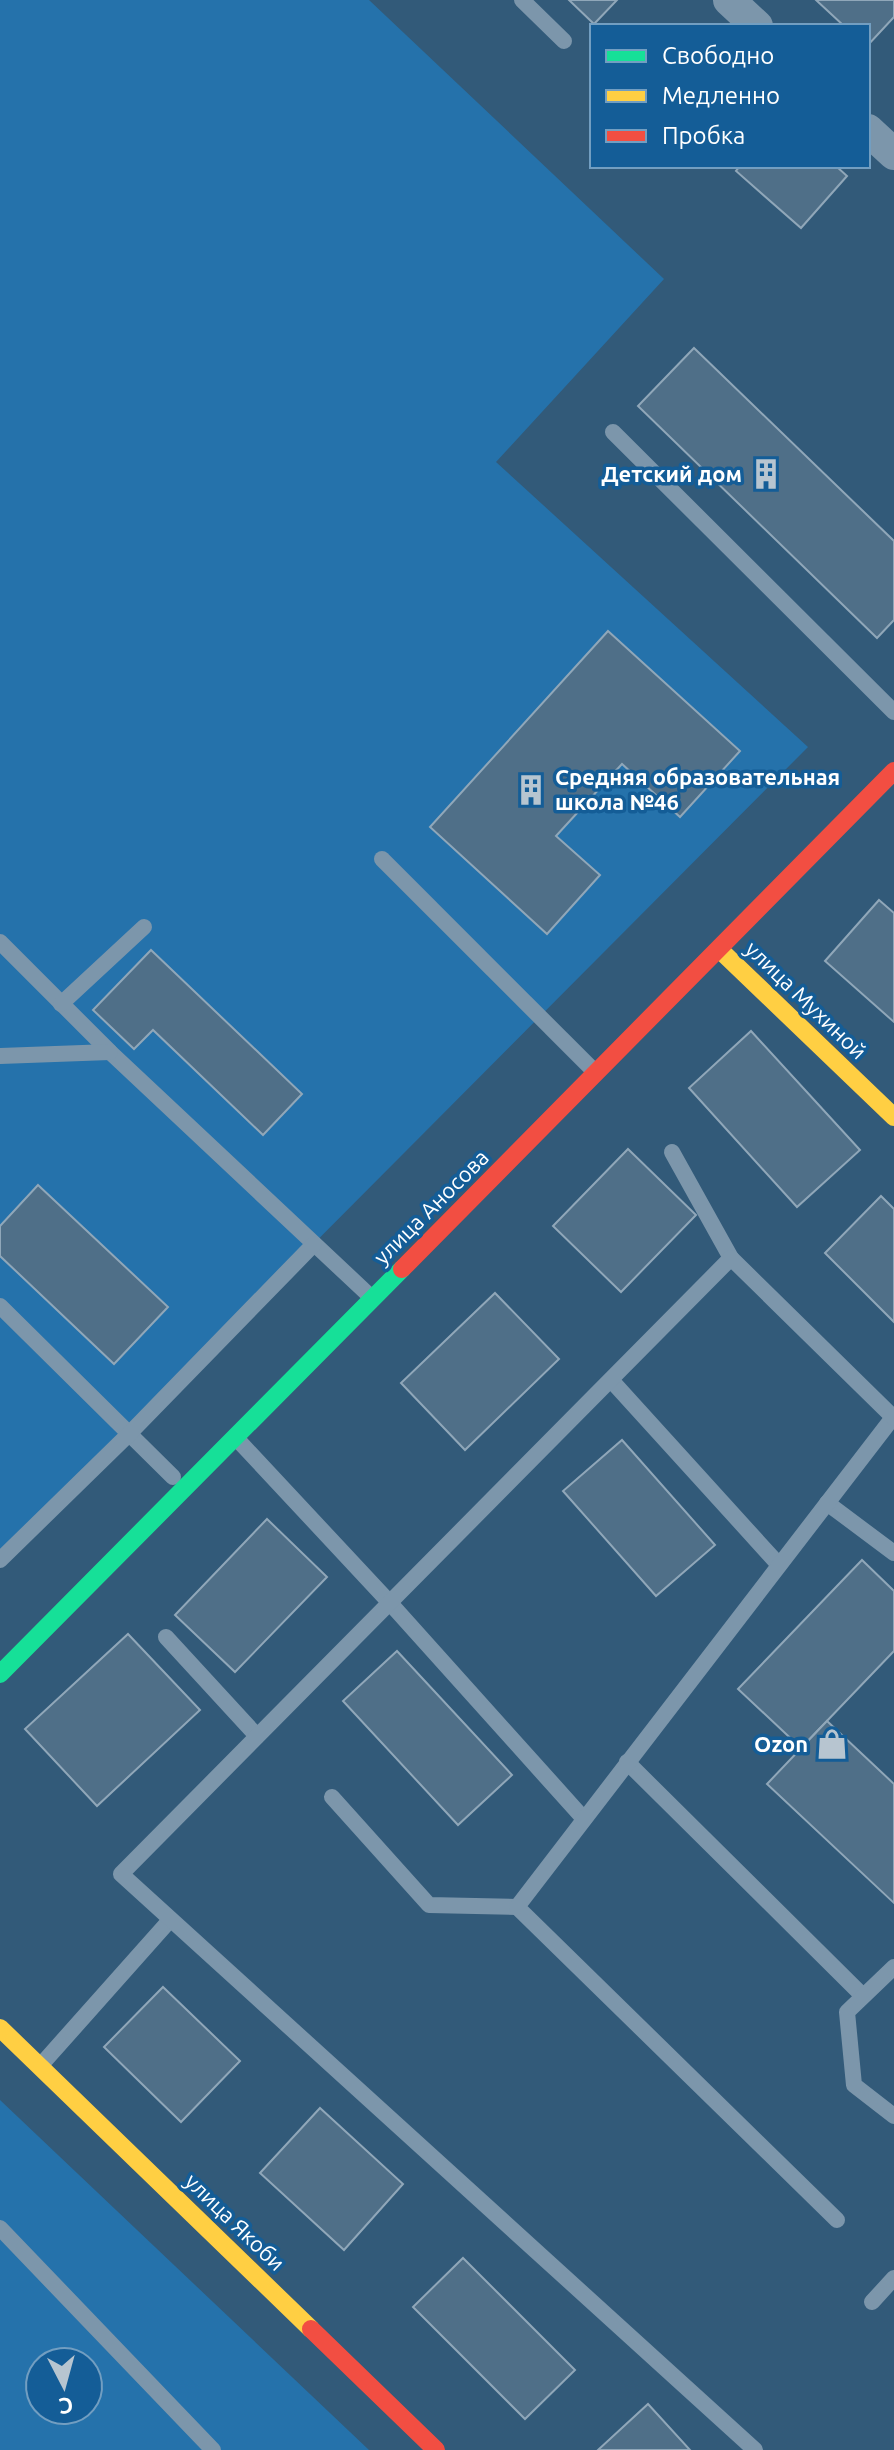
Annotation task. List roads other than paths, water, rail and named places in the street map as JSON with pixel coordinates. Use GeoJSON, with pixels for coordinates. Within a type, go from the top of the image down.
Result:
{"type":"FeatureCollection","features":[{"type":"Feature","properties":{"kind":"street"},"geometry":{"type":"LineString","coordinates":[[729,0],[755,24]]}},
{"type":"Feature","properties":{"kind":"street"},"geometry":{"type":"LineString","coordinates":[[870,132],[894,154]]}},
{"type":"Feature","properties":{"kind":"street","name":"улица Аносова"},"geometry":{"type":"LineString","coordinates":[[0,1674],[373,1300],[604,1080],[720,950],[894,771]]}},
{"type":"Feature","properties":{"kind":"street","name":"улица Мухиной"},"geometry":{"type":"LineString","coordinates":[[720,950],[894,1117]]}},
{"type":"Feature","properties":{"kind":"street","name":"улица Якоби"},"geometry":{"type":"LineString","coordinates":[[0,2028],[436,2450]]}},
{"type":"Feature","properties":{"kind":"lane"},"geometry":{"type":"LineString","coordinates":[[522,0],[564,41]]}},
{"type":"Feature","properties":{"kind":"lane"},"geometry":{"type":"LineString","coordinates":[[613,432],[894,712]]}},
{"type":"Feature","properties":{"kind":"lane"},"geometry":{"type":"LineString","coordinates":[[382,859],[604,1080]]}},
{"type":"Feature","properties":{"kind":"lane"},"geometry":{"type":"LineString","coordinates":[[61,1004],[144,927]]}},
{"type":"Feature","properties":{"kind":"lane"},"geometry":{"type":"LineString","coordinates":[[0,942],[110,1052],[373,1300]]}},
{"type":"Feature","properties":{"kind":"lane"},"geometry":{"type":"LineString","coordinates":[[0,1056],[110,1052]]}},
{"type":"Feature","properties":{"kind":"lane"},"geometry":{"type":"LineString","coordinates":[[517,1907],[894,1417],[731,1258],[672,1152]]}},
{"type":"Feature","properties":{"kind":"lane"},"geometry":{"type":"LineString","coordinates":[[0,1560],[130,1433],[314,1244]]}},
{"type":"Feature","properties":{"kind":"lane"},"geometry":{"type":"LineString","coordinates":[[731,1258],[121,1874],[755,2450]]}},
{"type":"Feature","properties":{"kind":"lane"},"geometry":{"type":"LineString","coordinates":[[0,1306],[173,1477]]}},
{"type":"Feature","properties":{"kind":"lane"},"geometry":{"type":"LineString","coordinates":[[611,1380],[779,1565]]}},
{"type":"Feature","properties":{"kind":"lane"},"geometry":{"type":"LineString","coordinates":[[235,1437],[390,1603],[584,1819]]}},
{"type":"Feature","properties":{"kind":"lane"},"geometry":{"type":"LineString","coordinates":[[827,1503],[894,1553]]}},
{"type":"Feature","properties":{"kind":"lane"},"geometry":{"type":"LineString","coordinates":[[166,1637],[257,1736]]}},
{"type":"Feature","properties":{"kind":"lane"},"geometry":{"type":"LineString","coordinates":[[627,1762],[863,1996]]}},
{"type":"Feature","properties":{"kind":"lane"},"geometry":{"type":"LineString","coordinates":[[332,1797],[429,1905],[517,1907],[837,2220]]}},
{"type":"Feature","properties":{"kind":"lane"},"geometry":{"type":"LineString","coordinates":[[40,2066],[170,1920]]}},
{"type":"Feature","properties":{"kind":"lane"},"geometry":{"type":"LineString","coordinates":[[894,1967],[847,2012],[854,2085],[894,2116]]}},
{"type":"Feature","properties":{"kind":"lane"},"geometry":{"type":"LineString","coordinates":[[0,2228],[213,2450]]}},
{"type":"Feature","properties":{"kind":"lane"},"geometry":{"type":"LineString","coordinates":[[872,2302],[894,2278]]}},
{"type":"Feature","properties":{"kind":"place","name":"Детский дом"},"geometry":{"type":"Point","coordinates":[766,474]}},
{"type":"Feature","properties":{"kind":"place","name":"Средняя образовательная школа №46"},"geometry":{"type":"Point","coordinates":[531,790]}},
{"type":"Feature","properties":{"kind":"place","name":"Ozon"},"geometry":{"type":"Point","coordinates":[832,1744]}}]}
